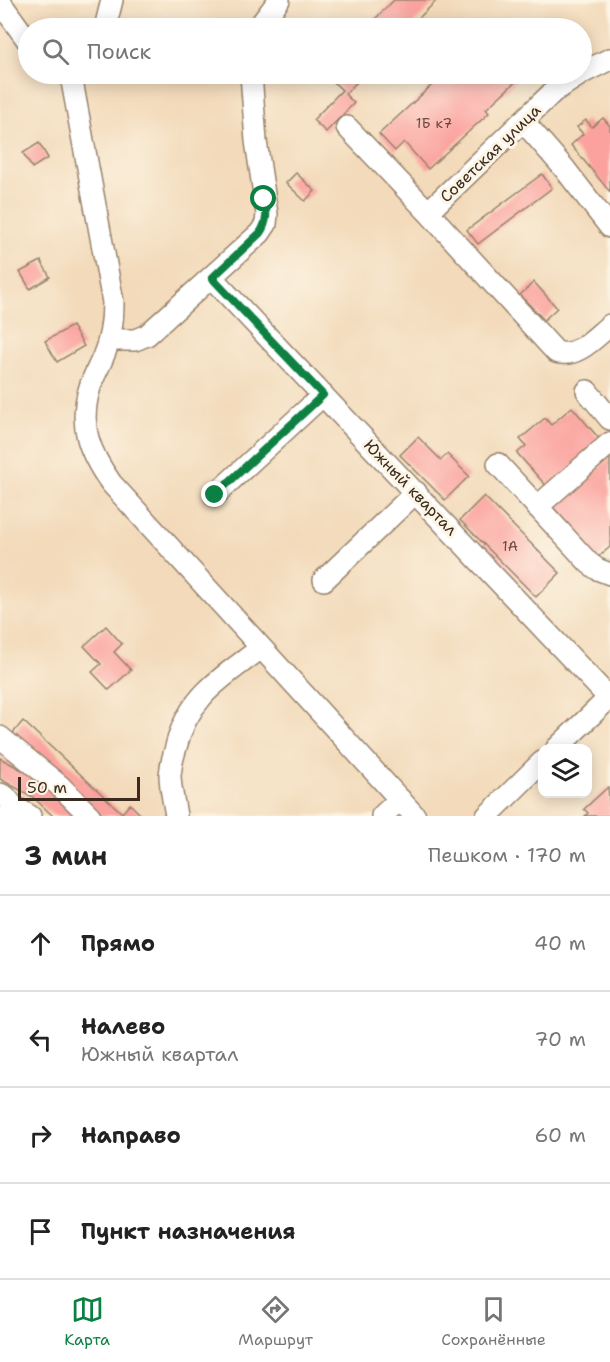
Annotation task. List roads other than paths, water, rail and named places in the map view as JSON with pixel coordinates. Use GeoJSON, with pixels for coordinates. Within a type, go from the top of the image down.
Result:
{"type":"FeatureCollection","features":[{"type":"Feature","properties":{"kind":"street"},"geometry":{"type":"LineString","coordinates":[[108,18],[112,0]]}},
{"type":"Feature","properties":{"kind":"street"},"geometry":{"type":"LineString","coordinates":[[266,18],[279,0]]}},
{"type":"Feature","properties":{"kind":"street"},"geometry":{"type":"LineString","coordinates":[[0,2],[18,27]]}},
{"type":"Feature","properties":{"kind":"street","name":"Советская улица"},"geometry":{"type":"LineString","coordinates":[[592,68],[610,59]]}},
{"type":"Feature","properties":{"kind":"street"},"geometry":{"type":"LineString","coordinates":[[68,84],[113,302],[110,340],[90,387],[85,414],[87,440],[96,461],[111,483],[415,816]]}},
{"type":"Feature","properties":{"kind":"street"},"geometry":{"type":"LineString","coordinates":[[110,340],[135,340],[147,335],[212,278],[260,233],[266,224],[267,214],[256,141],[252,84]]}},
{"type":"Feature","properties":{"kind":"street","name":"Советская улица"},"geometry":{"type":"LineString","coordinates":[[428,212],[553,92],[565,84]]}},
{"type":"Feature","properties":{"kind":"street"},"geometry":{"type":"LineString","coordinates":[[523,121],[564,168],[610,227]]}},
{"type":"Feature","properties":{"kind":"street"},"geometry":{"type":"LineString","coordinates":[[347,128],[428,212],[556,352],[573,353],[610,325]]}},
{"type":"Feature","properties":{"kind":"street","name":"Южный квартал"},"geometry":{"type":"LineString","coordinates":[[212,278],[610,698]]}},
{"type":"Feature","properties":{"kind":"street"},"geometry":{"type":"LineString","coordinates":[[587,391],[610,419]]}},
{"type":"Feature","properties":{"kind":"street"},"geometry":{"type":"LineString","coordinates":[[215,495],[323,395]]}},
{"type":"Feature","properties":{"kind":"street"},"geometry":{"type":"LineString","coordinates":[[537,507],[610,443]]}},
{"type":"Feature","properties":{"kind":"street"},"geometry":{"type":"LineString","coordinates":[[498,464],[589,563],[610,574]]}},
{"type":"Feature","properties":{"kind":"street"},"geometry":{"type":"LineString","coordinates":[[324,580],[416,492]]}},
{"type":"Feature","properties":{"kind":"street"},"geometry":{"type":"LineString","coordinates":[[176,816],[171,786],[171,765],[179,734],[187,716],[203,695],[261,648]]}},
{"type":"Feature","properties":{"kind":"street"},"geometry":{"type":"LineString","coordinates":[[561,744],[610,698]]}},
{"type":"Feature","properties":{"kind":"street"},"geometry":{"type":"LineString","coordinates":[[0,737],[60,786],[90,816]]}},
{"type":"Feature","properties":{"kind":"street"},"geometry":{"type":"LineString","coordinates":[[487,816],[538,767]]}},
{"type":"Feature","properties":{"kind":"street"},"geometry":{"type":"LineString","coordinates":[[382,816],[400,799]]}}]}
